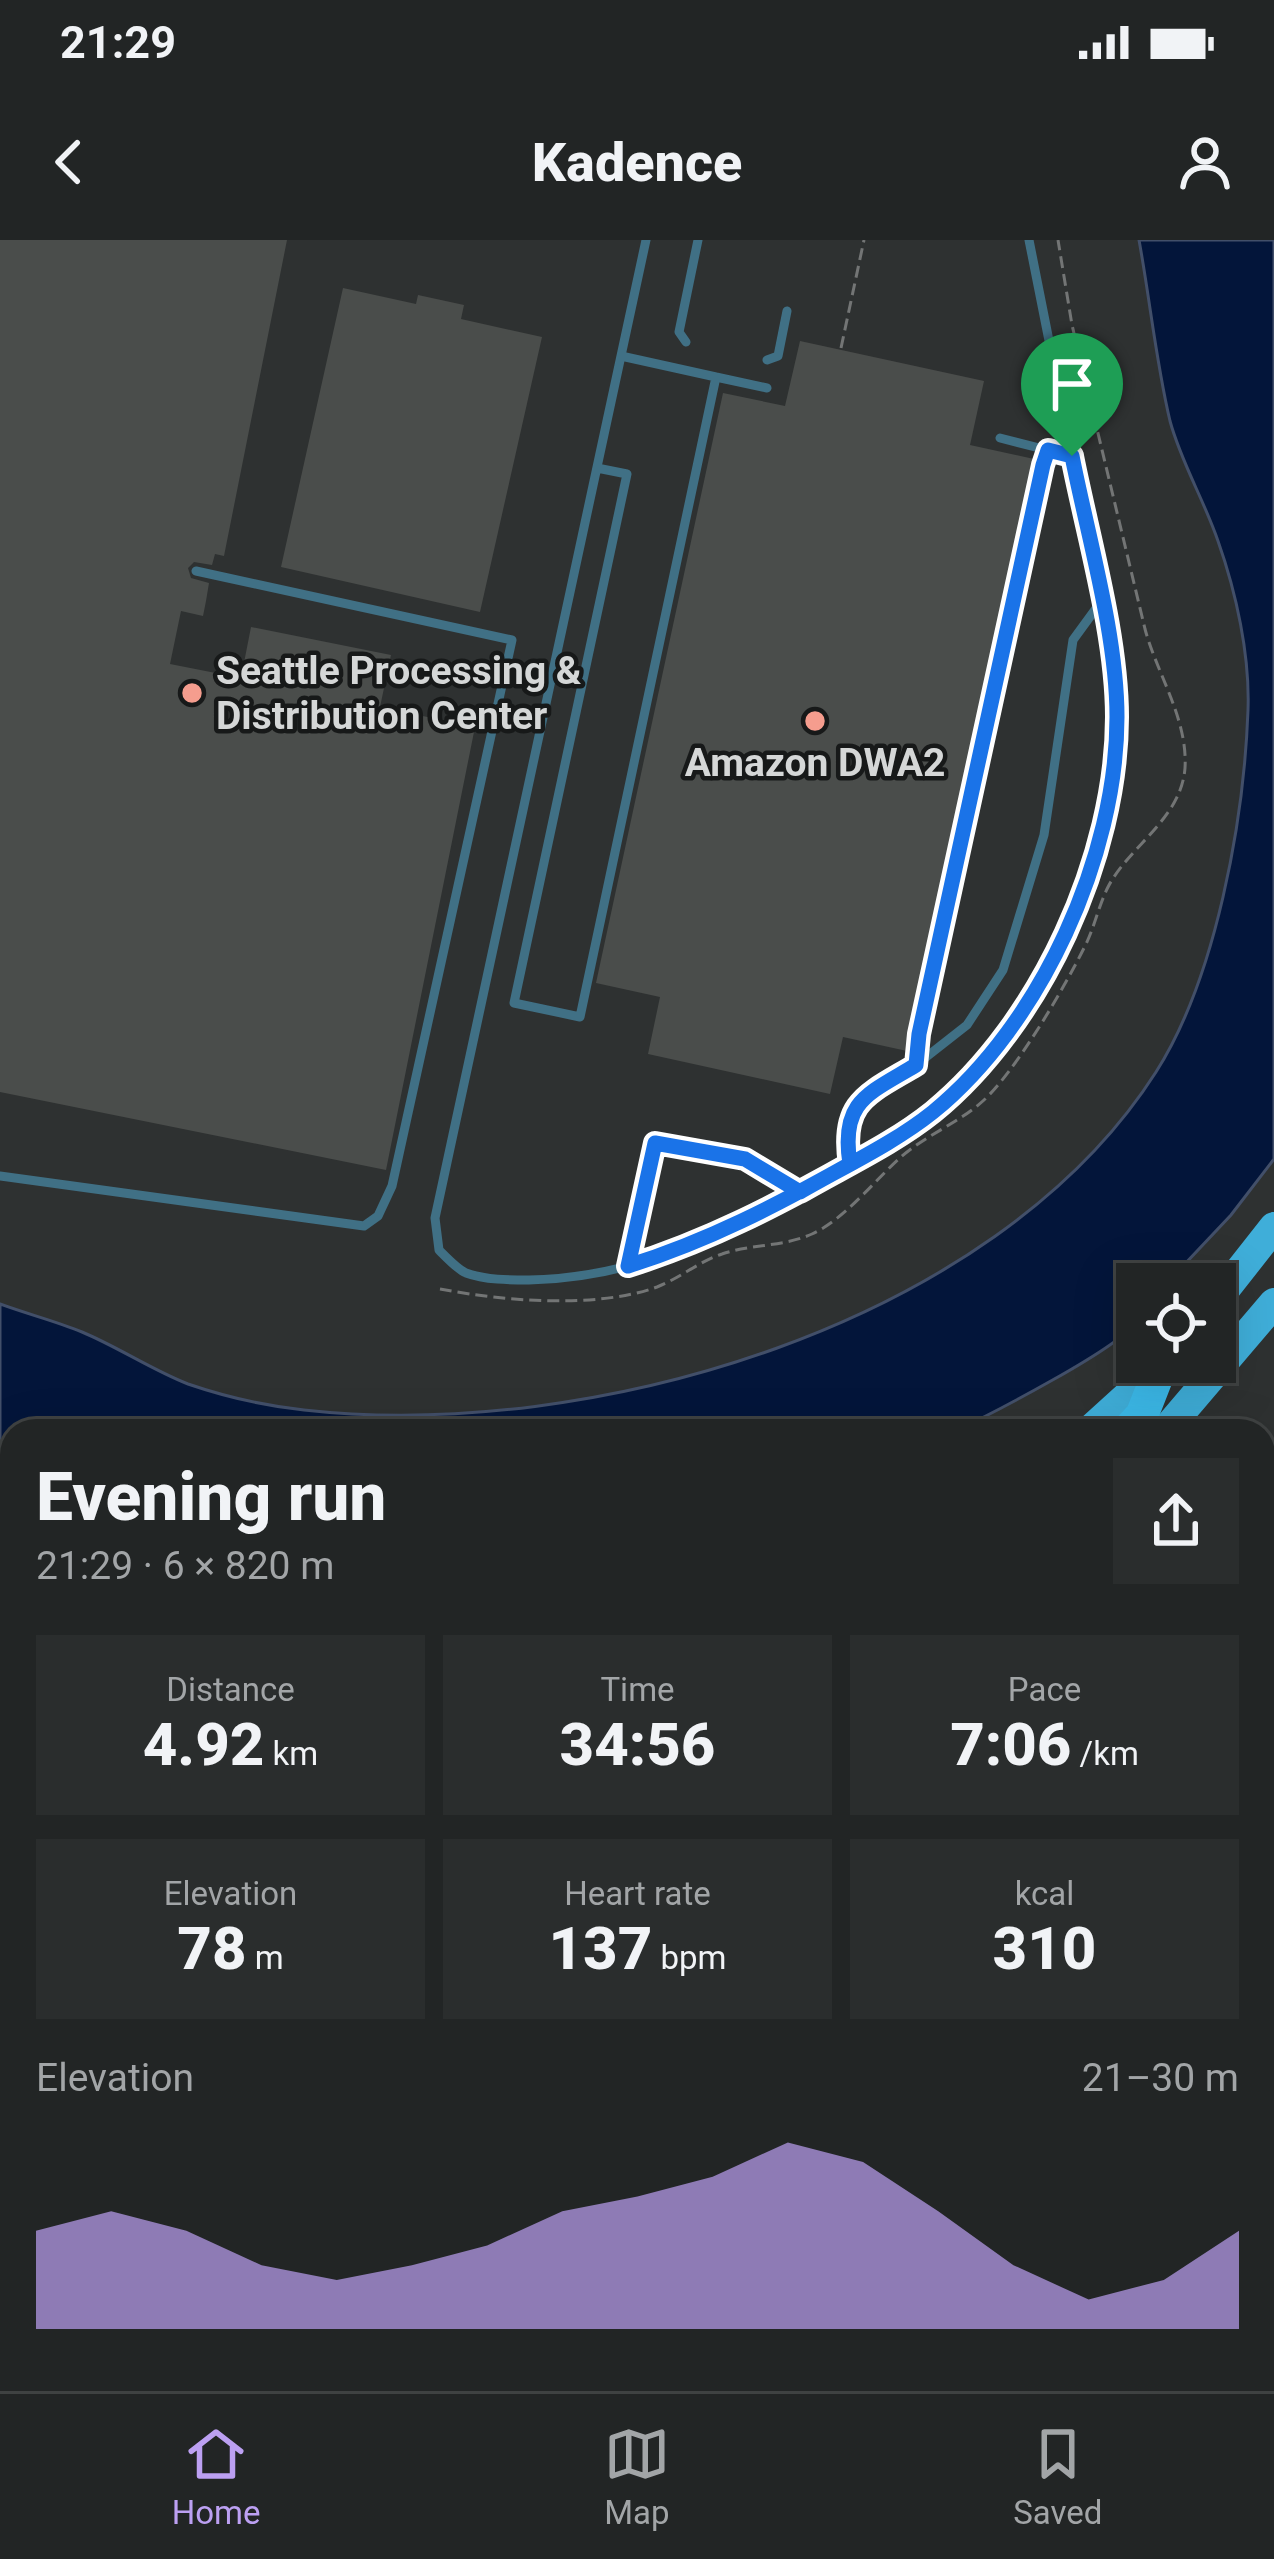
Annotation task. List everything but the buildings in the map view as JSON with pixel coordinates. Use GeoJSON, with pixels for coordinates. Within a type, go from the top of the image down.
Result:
{"type":"FeatureCollection","features":[{"type":"Feature","properties":{"kind":"highway"},"geometry":{"type":"LineString","coordinates":[[1138,1419],[1155,1383]]}},
{"type":"Feature","properties":{"kind":"main road"},"geometry":{"type":"LineString","coordinates":[[1236,1275],[1274,1226]]}},
{"type":"Feature","properties":{"kind":"main road"},"geometry":{"type":"LineString","coordinates":[[1176,1419],[1272,1310]]}},
{"type":"Feature","properties":{"kind":"main road"},"geometry":{"type":"LineString","coordinates":[[1102,1419],[1142,1383]]}},
{"type":"Feature","properties":{"kind":"lane"},"geometry":{"type":"LineString","coordinates":[[646,240],[435,1218],[439,1250],[464,1273],[505,1280],[559,1279],[628,1266],[693,1246],[850,1164],[930,1114],[961,1086],[1031,998],[1057,952],[1097,849],[1111,787],[1117,718],[1112,663],[1028,240]]}},
{"type":"Feature","properties":{"kind":"lane"},"geometry":{"type":"LineString","coordinates":[[686,342],[679,332],[698,240]]}},
{"type":"Feature","properties":{"kind":"lane"},"geometry":{"type":"LineString","coordinates":[[767,360],[778,356],[787,311]]}},
{"type":"Feature","properties":{"kind":"lane"},"geometry":{"type":"LineString","coordinates":[[621,356],[766,388]]}},
{"type":"Feature","properties":{"kind":"lane"},"geometry":{"type":"LineString","coordinates":[[597,468],[627,474],[514,1003],[580,1017],[716,377]]}},
{"type":"Feature","properties":{"kind":"lane"},"geometry":{"type":"LineString","coordinates":[[1000,438],[1072,456]]}},
{"type":"Feature","properties":{"kind":"lane"},"geometry":{"type":"LineString","coordinates":[[916,1065],[923,1012],[1048,450]]}},
{"type":"Feature","properties":{"kind":"lane"},"geometry":{"type":"LineString","coordinates":[[0,1176],[364,1226],[378,1216],[392,1186],[512,640],[196,571]]}},
{"type":"Feature","properties":{"kind":"lane"},"geometry":{"type":"LineString","coordinates":[[850,1164],[845,1136],[851,1112],[866,1096],[967,1025],[1003,970],[1044,835],[1073,640],[1100,602]]}},
{"type":"Feature","properties":{"kind":"lane"},"geometry":{"type":"LineString","coordinates":[[628,1266],[655,1143],[745,1159],[800,1192]]}},
{"type":"Feature","properties":{"kind":"path"},"geometry":{"type":"LineString","coordinates":[[841,348],[864,240]]}},
{"type":"Feature","properties":{"kind":"water"},"geometry":{"type":"Polygon","coordinates":[[[1139,240],[1274,240],[1274,1159],[1186,1263],[1116,1263],[1116,1340],[978,1419],[0,1419],[0,1304],[82,1332],[188,1384],[304,1410],[416,1415],[535,1406],[657,1384],[777,1348],[891,1299],[995,1236],[1085,1161],[1156,1072],[1177,1034],[1223,897],[1240,800],[1248,710],[1247,668],[1236,602],[1218,541],[1170,421],[1139,240]]]}},
{"type":"Feature","properties":{"kind":"place","name":"Seattle Processing & Distribution Center"},"geometry":{"type":"Point","coordinates":[192,693]}},
{"type":"Feature","properties":{"kind":"place","name":"Amazon DWA2"},"geometry":{"type":"Point","coordinates":[815,721]}},
{"type":"Feature","properties":{"kind":"route"},"geometry":{"type":"LineString","coordinates":[[1072,456],[1048,450],[1043,465],[916,1065],[866,1096],[851,1112],[845,1136],[850,1164],[754,1218],[693,1246],[628,1266],[655,1143],[745,1159],[800,1192],[850,1164],[930,1114],[961,1086],[1031,998],[1057,952],[1097,849],[1111,787],[1117,718],[1112,663],[1072,456]]}}]}
